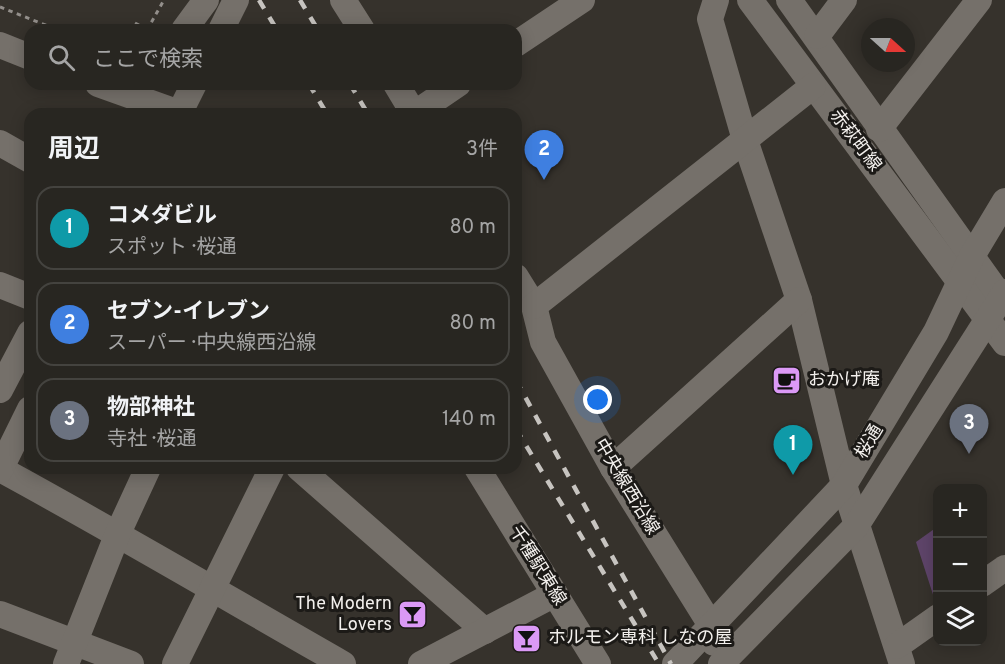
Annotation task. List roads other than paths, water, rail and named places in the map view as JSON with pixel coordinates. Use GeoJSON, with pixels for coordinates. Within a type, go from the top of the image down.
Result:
{"type":"FeatureCollection","features":[{"type":"Feature","properties":{"kind":"street"},"geometry":{"type":"LineString","coordinates":[[188,24],[206,0]]}},
{"type":"Feature","properties":{"kind":"street"},"geometry":{"type":"LineString","coordinates":[[224,24],[236,0]]}},
{"type":"Feature","properties":{"kind":"street"},"geometry":{"type":"LineString","coordinates":[[344,0],[358,24]]}},
{"type":"Feature","properties":{"kind":"street"},"geometry":{"type":"LineString","coordinates":[[522,40],[582,0]]}},
{"type":"Feature","properties":{"kind":"street"},"geometry":{"type":"LineString","coordinates":[[716,0],[710,19],[745,140],[799,300],[844,486],[900,655],[933,622]]}},
{"type":"Feature","properties":{"kind":"street","name":"赤萩町線"},"geometry":{"type":"LineString","coordinates":[[750,0],[960,281],[1000,303]]}},
{"type":"Feature","properties":{"kind":"street","name":"赤萩町線"},"geometry":{"type":"LineString","coordinates":[[789,0],[817,36],[879,129],[972,256],[1000,303]]}},
{"type":"Feature","properties":{"kind":"street"},"geometry":{"type":"LineString","coordinates":[[817,36],[844,0]]}},
{"type":"Feature","properties":{"kind":"street"},"geometry":{"type":"LineString","coordinates":[[879,129],[979,0]]}},
{"type":"Feature","properties":{"kind":"street"},"geometry":{"type":"LineString","coordinates":[[0,45],[24,55]]}},
{"type":"Feature","properties":{"kind":"street"},"geometry":{"type":"LineString","coordinates":[[534,306],[813,86]]}},
{"type":"Feature","properties":{"kind":"street"},"geometry":{"type":"LineString","coordinates":[[119,90],[154,100],[169,108]]}},
{"type":"Feature","properties":{"kind":"street"},"geometry":{"type":"LineString","coordinates":[[183,108],[191,90]]}},
{"type":"Feature","properties":{"kind":"street"},"geometry":{"type":"LineString","coordinates":[[400,90],[410,108]]}},
{"type":"Feature","properties":{"kind":"street"},"geometry":{"type":"LineString","coordinates":[[423,108],[449,90]]}},
{"type":"Feature","properties":{"kind":"street"},"geometry":{"type":"LineString","coordinates":[[0,143],[24,157]]}},
{"type":"Feature","properties":{"kind":"street","name":"桜通"},"geometry":{"type":"LineString","coordinates":[[682,657],[844,486],[936,332],[972,256],[1005,201]]}},
{"type":"Feature","properties":{"kind":"street"},"geometry":{"type":"LineString","coordinates":[[0,285],[24,295]]}},
{"type":"Feature","properties":{"kind":"street","name":"中央線西沿線"},"geometry":{"type":"LineString","coordinates":[[522,287],[534,306],[543,342],[613,468],[712,627],[716,664]]}},
{"type":"Feature","properties":{"kind":"street"},"geometry":{"type":"LineString","coordinates":[[613,468],[799,300]]}},
{"type":"Feature","properties":{"kind":"street"},"geometry":{"type":"LineString","coordinates":[[1000,303],[1005,343]]}},
{"type":"Feature","properties":{"kind":"street","name":"桜通"},"geometry":{"type":"LineString","coordinates":[[721,664],[856,526],[1000,303]]}},
{"type":"Feature","properties":{"kind":"street"},"geometry":{"type":"LineString","coordinates":[[0,390],[24,344]]}},
{"type":"Feature","properties":{"kind":"street"},"geometry":{"type":"LineString","coordinates":[[24,421],[0,469],[118,533],[210,589],[343,664]]}},
{"type":"Feature","properties":{"kind":"street"},"geometry":{"type":"LineString","coordinates":[[70,653],[118,533],[145,474]]}},
{"type":"Feature","properties":{"kind":"street"},"geometry":{"type":"LineString","coordinates":[[175,664],[210,589],[269,474]]}},
{"type":"Feature","properties":{"kind":"street"},"geometry":{"type":"LineString","coordinates":[[306,474],[485,631]]}},
{"type":"Feature","properties":{"kind":"street","name":"千種駅東線"},"geometry":{"type":"LineString","coordinates":[[481,474],[598,664]]}},
{"type":"Feature","properties":{"kind":"street"},"geometry":{"type":"LineString","coordinates":[[987,581],[1005,568]]}},
{"type":"Feature","properties":{"kind":"street"},"geometry":{"type":"LineString","coordinates":[[421,664],[555,594]]}},
{"type":"Feature","properties":{"kind":"street"},"geometry":{"type":"LineString","coordinates":[[0,614],[70,653],[131,664]]}},
{"type":"Feature","properties":{"kind":"railway"},"geometry":{"type":"LineString","coordinates":[[259,0],[273,24]]}},
{"type":"Feature","properties":{"kind":"railway"},"geometry":{"type":"LineString","coordinates":[[300,0],[314,24]]}},
{"type":"Feature","properties":{"kind":"railway"},"geometry":{"type":"LineString","coordinates":[[313,90],[323,108]]}},
{"type":"Feature","properties":{"kind":"railway"},"geometry":{"type":"LineString","coordinates":[[354,90],[364,108]]}},
{"type":"Feature","properties":{"kind":"railway"},"geometry":{"type":"LineString","coordinates":[[522,391],[671,664]]}},
{"type":"Feature","properties":{"kind":"railway"},"geometry":{"type":"LineString","coordinates":[[522,439],[659,664]]}},
{"type":"Feature","properties":{"kind":"place","name":"セブン-イレブン"},"geometry":{"type":"Point","coordinates":[544,180]}},
{"type":"Feature","properties":{"kind":"place","name":"おかげ庵"},"geometry":{"type":"Point","coordinates":[787,380]}},
{"type":"Feature","properties":{"kind":"place","name":"物部神社"},"geometry":{"type":"Point","coordinates":[969,454]}},
{"type":"Feature","properties":{"kind":"place","name":"コメダビル"},"geometry":{"type":"Point","coordinates":[793,475]}},
{"type":"Feature","properties":{"kind":"place","name":"The Modern Lovers"},"geometry":{"type":"Point","coordinates":[413,614]}},
{"type":"Feature","properties":{"kind":"place","name":"ホルモン専科 しなの屋"},"geometry":{"type":"Point","coordinates":[527,638]}}]}
